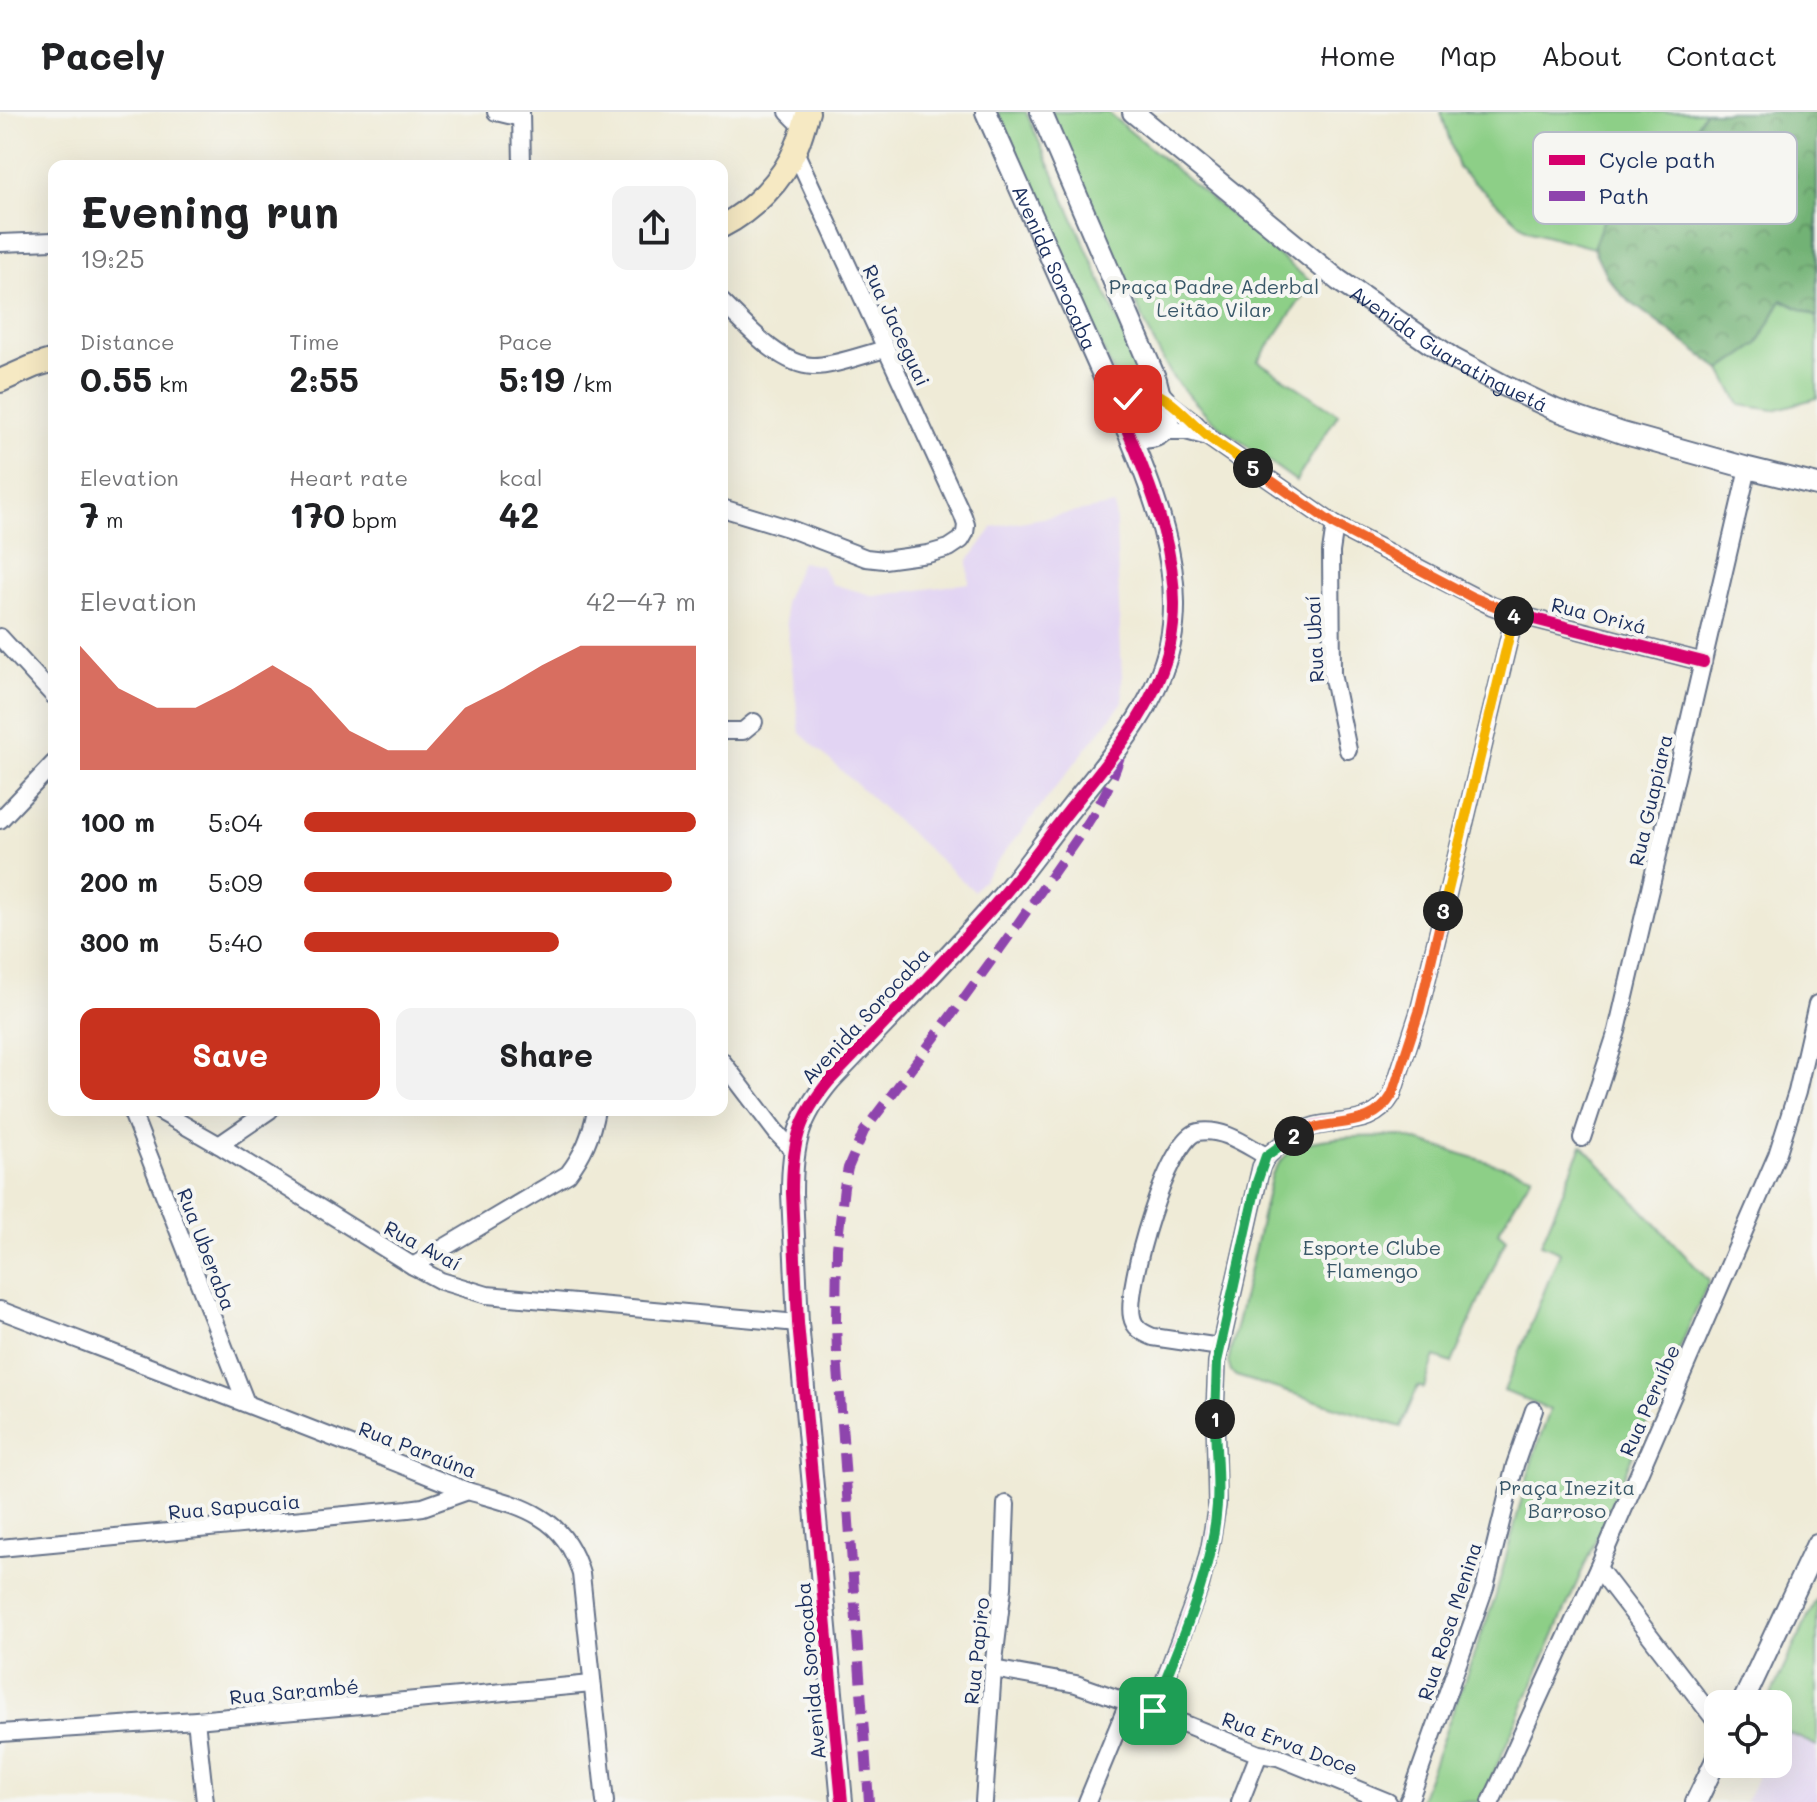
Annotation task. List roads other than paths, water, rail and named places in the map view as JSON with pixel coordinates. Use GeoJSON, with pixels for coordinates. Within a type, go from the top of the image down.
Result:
{"type":"FeatureCollection","features":[{"type":"Feature","properties":{"kind":"main road"},"geometry":{"type":"LineString","coordinates":[[728,222],[765,193],[795,151],[800,117]]}},
{"type":"Feature","properties":{"kind":"main road"},"geometry":{"type":"LineString","coordinates":[[0,381],[48,362]]}},
{"type":"Feature","properties":{"kind":"street"},"geometry":{"type":"LineString","coordinates":[[496,112],[521,115],[522,160]]}},
{"type":"Feature","properties":{"kind":"street","name":"Avenida Sorocaba"},"geometry":{"type":"LineString","coordinates":[[842,1802],[798,1323],[792,1193],[797,1134],[817,1095],[1003,895],[1124,740],[1152,693],[1170,644],[1173,618],[1172,568],[1163,524],[1125,425],[986,112]]}},
{"type":"Feature","properties":{"kind":"street"},"geometry":{"type":"LineString","coordinates":[[1041,112],[1167,405],[1169,418],[1161,432],[1148,438],[1136,436],[1125,425],[1123,410],[1133,395],[1144,391],[1162,397]]}},
{"type":"Feature","properties":{"kind":"street","name":"Avenida Guaratinguetá"},"geometry":{"type":"LineString","coordinates":[[1133,112],[1338,280],[1452,358],[1556,410],[1622,433],[1817,485]]}},
{"type":"Feature","properties":{"kind":"street","name":"Rua Jaceguai"},"geometry":{"type":"LineString","coordinates":[[728,510],[788,528],[866,558],[884,560],[949,548],[965,533],[963,516],[795,151]]}},
{"type":"Feature","properties":{"kind":"street"},"geometry":{"type":"LineString","coordinates":[[0,243],[48,241]]}},
{"type":"Feature","properties":{"kind":"street"},"geometry":{"type":"LineString","coordinates":[[728,308],[769,346],[803,365],[828,364],[886,349]]}},
{"type":"Feature","properties":{"kind":"street","name":"Rua Orixá"},"geometry":{"type":"LineString","coordinates":[[1162,397],[1208,437],[1335,525],[1472,597],[1515,614],[1703,662]]}},
{"type":"Feature","properties":{"kind":"street","name":"Rua Orixá"},"geometry":{"type":"LineString","coordinates":[[1161,432],[1186,431],[1208,437]]}},
{"type":"Feature","properties":{"kind":"street","name":"Avenida Sorocaba"},"geometry":{"type":"LineString","coordinates":[[1149,488],[1149,461],[1161,432]]}},
{"type":"Feature","properties":{"kind":"street","name":"Rua Guapiara"},"geometry":{"type":"LineString","coordinates":[[1582,1138],[1617,1031],[1748,468]]}},
{"type":"Feature","properties":{"kind":"street","name":"Rua Ubaí"},"geometry":{"type":"LineString","coordinates":[[1335,525],[1331,552],[1332,674],[1348,750]]}},
{"type":"Feature","properties":{"kind":"street"},"geometry":{"type":"LineString","coordinates":[[1153,1711],[1196,1597],[1210,1547],[1217,1505],[1216,1375],[1257,1182],[1266,1156],[1291,1138],[1313,1127],[1373,1116],[1386,1106],[1392,1095],[1419,1012],[1515,614]]}},
{"type":"Feature","properties":{"kind":"street"},"geometry":{"type":"LineString","coordinates":[[0,637],[48,689]]}},
{"type":"Feature","properties":{"kind":"street"},"geometry":{"type":"LineString","coordinates":[[728,731],[743,731],[754,722]]}},
{"type":"Feature","properties":{"kind":"street"},"geometry":{"type":"LineString","coordinates":[[0,820],[48,769]]}},
{"type":"Feature","properties":{"kind":"street","name":"Rua Peruíbe"},"geometry":{"type":"LineString","coordinates":[[1491,1802],[1598,1568],[1777,1155],[1797,1092],[1817,1004]]}},
{"type":"Feature","properties":{"kind":"street"},"geometry":{"type":"LineString","coordinates":[[728,1069],[794,1151]]}},
{"type":"Feature","properties":{"kind":"street","name":"Rua Uberaba"},"geometry":{"type":"LineString","coordinates":[[133,1116],[246,1403]]}},
{"type":"Feature","properties":{"kind":"street","name":"Rua Avaí"},"geometry":{"type":"LineString","coordinates":[[168,1116],[441,1281],[487,1295],[798,1323]]}},
{"type":"Feature","properties":{"kind":"street"},"geometry":{"type":"LineString","coordinates":[[219,1145],[261,1116]]}},
{"type":"Feature","properties":{"kind":"street"},"geometry":{"type":"LineString","coordinates":[[413,1266],[568,1174],[582,1155],[595,1116]]}},
{"type":"Feature","properties":{"kind":"street"},"geometry":{"type":"LineString","coordinates":[[1220,1347],[1144,1334],[1133,1322],[1132,1291],[1154,1204],[1189,1136],[1198,1132],[1219,1133],[1266,1156]]}},
{"type":"Feature","properties":{"kind":"street","name":"Rua Paraúna"},"geometry":{"type":"LineString","coordinates":[[0,1310],[468,1491],[526,1509],[552,1525],[570,1545],[581,1574],[605,1802]]}},
{"type":"Feature","properties":{"kind":"street","name":"Rua Rosa Menina"},"geometry":{"type":"LineString","coordinates":[[1410,1799],[1485,1587],[1515,1465],[1534,1410]]}},
{"type":"Feature","properties":{"kind":"street","name":"Rua Sapucaia"},"geometry":{"type":"LineString","coordinates":[[0,1548],[408,1509],[468,1491]]}},
{"type":"Feature","properties":{"kind":"street","name":"Rua Papiro"},"geometry":{"type":"LineString","coordinates":[[984,1802],[993,1669],[1003,1587],[1006,1504]]}},
{"type":"Feature","properties":{"kind":"street"},"geometry":{"type":"LineString","coordinates":[[1749,1690],[1817,1544]]}},
{"type":"Feature","properties":{"kind":"street"},"geometry":{"type":"LineString","coordinates":[[1598,1568],[1704,1706]]}},
{"type":"Feature","properties":{"kind":"street","name":"Rua Erva Doce"},"geometry":{"type":"LineString","coordinates":[[993,1669],[1076,1684],[1259,1754],[1278,1757],[1388,1802]]}},
{"type":"Feature","properties":{"kind":"street","name":"Rua Sarambé"},"geometry":{"type":"LineString","coordinates":[[0,1733],[196,1720],[592,1684]]}},
{"type":"Feature","properties":{"kind":"street"},"geometry":{"type":"LineString","coordinates":[[1087,1802],[1128,1703]]}},
{"type":"Feature","properties":{"kind":"street"},"geometry":{"type":"LineString","coordinates":[[196,1720],[205,1802]]}},
{"type":"Feature","properties":{"kind":"street"},"geometry":{"type":"LineString","coordinates":[[1240,1802],[1259,1754]]}},
{"type":"Feature","properties":{"kind":"street"},"geometry":{"type":"LineString","coordinates":[[1696,1802],[1707,1778]]}},
{"type":"Feature","properties":{"kind":"park label","name":"Praça Padre Aderbal Leitão Vilar"},"geometry":{"type":"Point","coordinates":[1214,298]}},
{"type":"Feature","properties":{"kind":"park label","name":"Esporte Clube Flamengo"},"geometry":{"type":"Point","coordinates":[1372,1258]}},
{"type":"Feature","properties":{"kind":"park label","name":"Praça Inezita Barroso"},"geometry":{"type":"Point","coordinates":[1567,1498]}}]}
